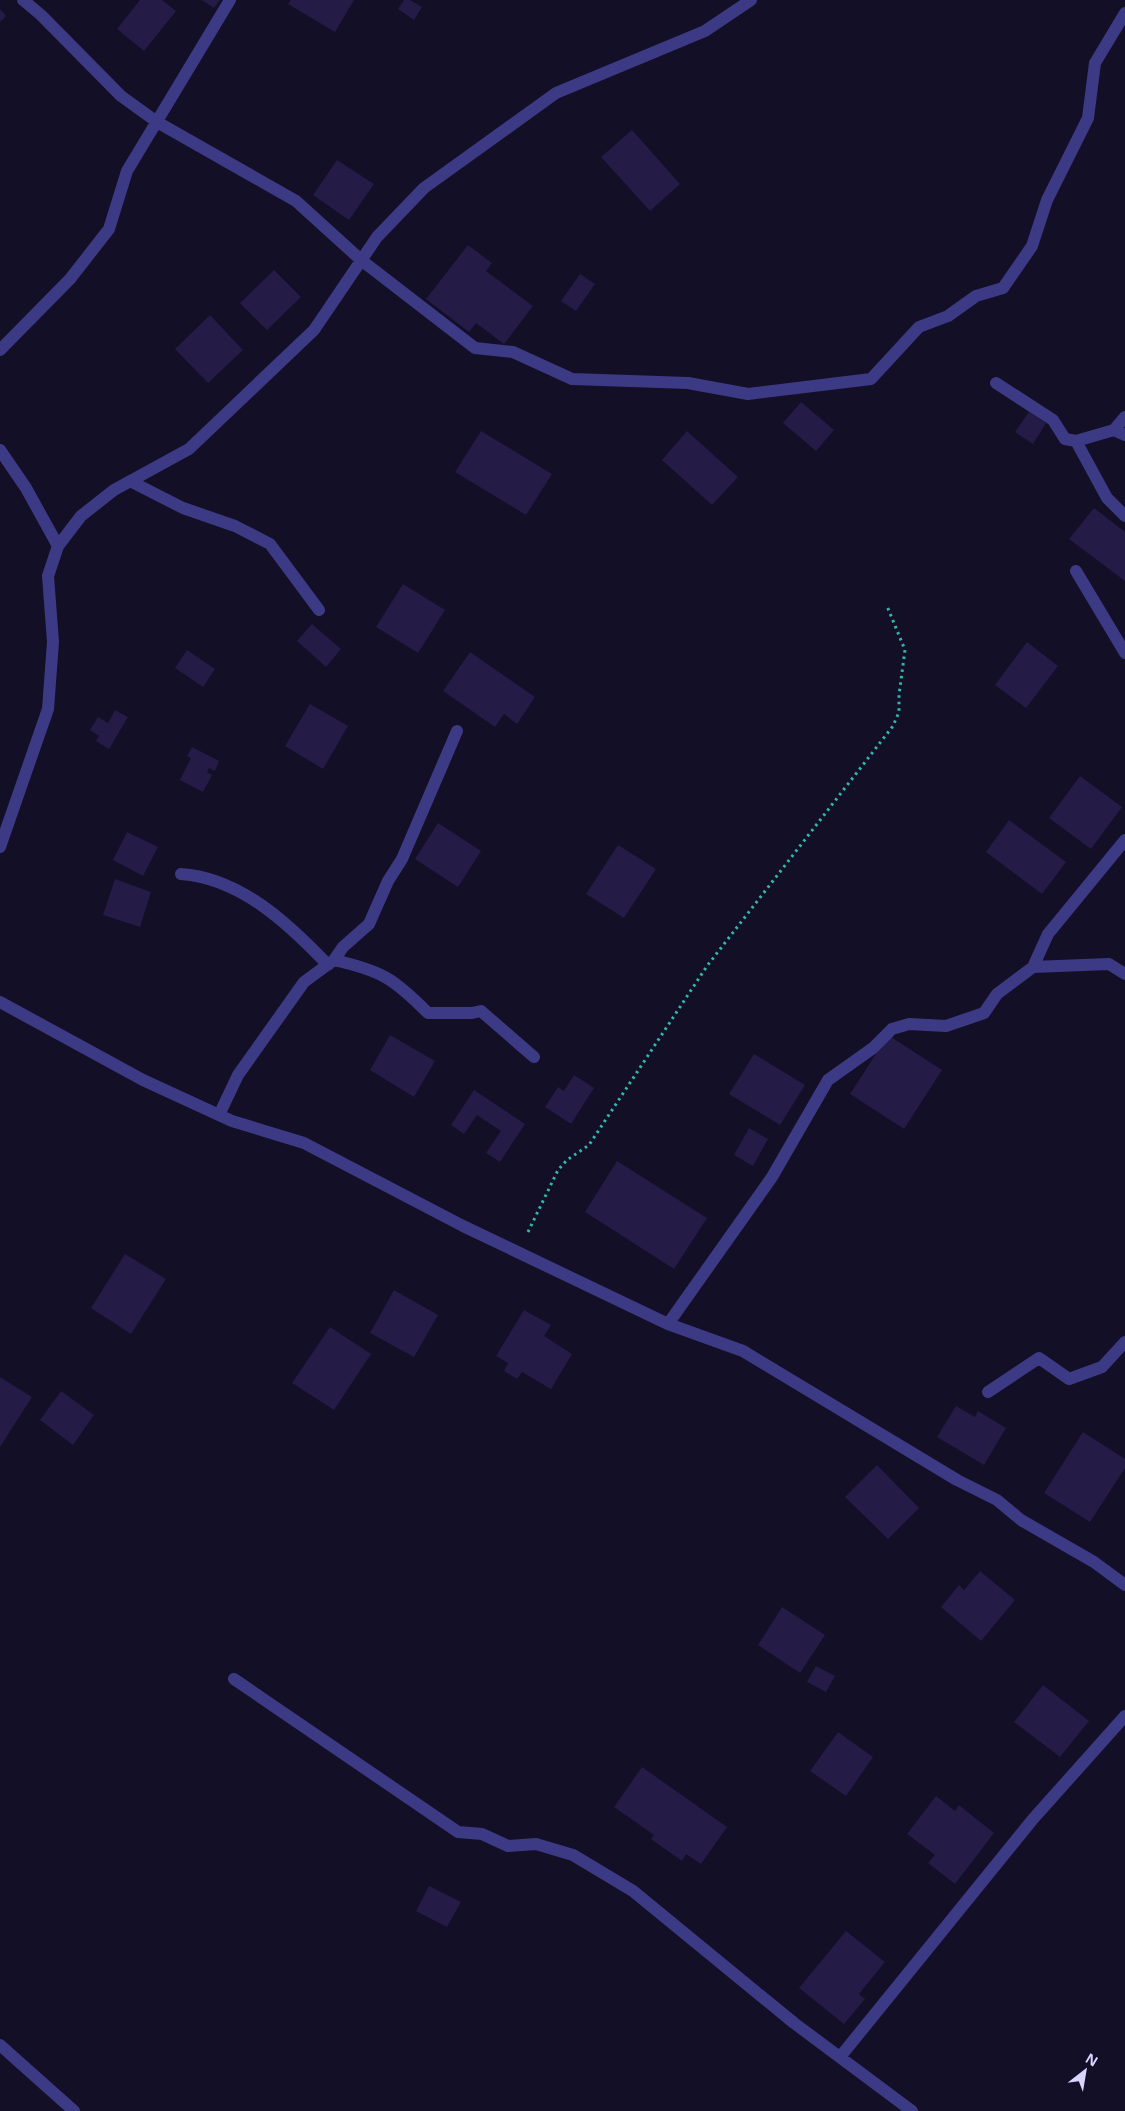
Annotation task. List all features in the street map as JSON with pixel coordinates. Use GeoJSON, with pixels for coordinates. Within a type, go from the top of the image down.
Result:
{"type":"FeatureCollection","features":[{"type":"Feature","properties":{"kind":"street"},"geometry":{"type":"LineString","coordinates":[[23,0],[41,15],[121,96],[156,122],[296,201],[361,260],[475,348],[513,352],[572,379],[688,382],[748,394],[872,380],[919,327],[948,316],[976,296],[1003,288],[1032,246],[1047,200],[1088,118],[1096,63],[1125,13]]}},
{"type":"Feature","properties":{"kind":"street"},"geometry":{"type":"LineString","coordinates":[[0,350],[70,279],[109,229],[127,170],[230,0]]}},
{"type":"Feature","properties":{"kind":"street"},"geometry":{"type":"LineString","coordinates":[[0,847],[48,709],[53,642],[48,576],[58,546],[81,516],[114,490],[189,449],[314,330],[377,237],[424,188],[556,93],[705,31],[752,0]]}},
{"type":"Feature","properties":{"kind":"street"},"geometry":{"type":"LineString","coordinates":[[996,382],[1053,420],[1065,439],[1076,441],[1119,433],[1125,417]]}},
{"type":"Feature","properties":{"kind":"street"},"geometry":{"type":"LineString","coordinates":[[1076,441],[1107,498],[1125,516]]}},
{"type":"Feature","properties":{"kind":"street"},"geometry":{"type":"LineString","coordinates":[[0,450],[26,488],[58,546]]}},
{"type":"Feature","properties":{"kind":"street"},"geometry":{"type":"LineString","coordinates":[[130,481],[183,508],[235,526],[270,544],[319,610]]}},
{"type":"Feature","properties":{"kind":"street"},"geometry":{"type":"LineString","coordinates":[[1076,571],[1125,653]]}},
{"type":"Feature","properties":{"kind":"street"},"geometry":{"type":"LineString","coordinates":[[220,1115],[238,1075],[304,982],[331,962],[343,947],[369,924],[388,881],[402,859],[457,731]]}},
{"type":"Feature","properties":{"kind":"street"},"geometry":{"type":"LineString","coordinates":[[668,1324],[772,1177],[828,1080],[873,1048],[892,1029],[909,1024],[946,1026],[984,1013],[997,994],[1033,967],[1048,934],[1125,840]]}},
{"type":"Feature","properties":{"kind":"street"},"geometry":{"type":"LineString","coordinates":[[180,874],[197,875],[254,899],[295,930],[331,962],[370,968],[398,984],[428,1013],[472,1014],[481,1011],[534,1057]]}},
{"type":"Feature","properties":{"kind":"street"},"geometry":{"type":"LineString","coordinates":[[1033,967],[1110,964],[1125,974]]}},
{"type":"Feature","properties":{"kind":"street"},"geometry":{"type":"LineString","coordinates":[[0,1002],[143,1080],[220,1115],[304,1143],[518,1252],[668,1324],[743,1351],[949,1475],[997,1500],[1022,1520],[1094,1562],[1125,1585]]}},
{"type":"Feature","properties":{"kind":"street"},"geometry":{"type":"LineString","coordinates":[[988,1392],[1039,1358],[1069,1379],[1094,1370],[1102,1367],[1125,1342]]}},
{"type":"Feature","properties":{"kind":"street"},"geometry":{"type":"LineString","coordinates":[[234,1679],[458,1832],[482,1834],[508,1846],[536,1844],[573,1855],[633,1891],[794,2023],[912,2111]]}},
{"type":"Feature","properties":{"kind":"street"},"geometry":{"type":"LineString","coordinates":[[840,2057],[1033,1819],[1125,1716]]}},
{"type":"Feature","properties":{"kind":"street"},"geometry":{"type":"LineString","coordinates":[[0,2045],[74,2111]]}},
{"type":"Feature","properties":{"kind":"path"},"geometry":{"type":"LineString","coordinates":[[518,1252],[558,1170],[567,1160],[589,1145],[707,966],[893,726],[899,712],[899,695],[905,650],[887,606]]}},
{"type":"Feature","properties":{"kind":"building"},"geometry":{"type":"Polygon","coordinates":[[[140,0],[162,0],[176,11],[144,51],[117,29],[140,0]]]}},
{"type":"Feature","properties":{"kind":"building"},"geometry":{"type":"Polygon","coordinates":[[[202,0],[220,0],[214,8],[202,0]]]}},
{"type":"Feature","properties":{"kind":"building"},"geometry":{"type":"Polygon","coordinates":[[[291,0],[354,0],[335,32],[288,4],[291,0]]]}},
{"type":"Feature","properties":{"kind":"building"},"geometry":{"type":"Polygon","coordinates":[[[404,0],[410,0],[422,7],[414,20],[398,9],[404,0]]]}},
{"type":"Feature","properties":{"kind":"building"},"geometry":{"type":"Polygon","coordinates":[[[0,9],[6,16],[0,22],[0,9]]]}},
{"type":"Feature","properties":{"kind":"building"},"geometry":{"type":"Polygon","coordinates":[[[632,130],[680,184],[650,211],[601,157],[632,130]]]}},
{"type":"Feature","properties":{"kind":"building"},"geometry":{"type":"Polygon","coordinates":[[[337,160],[374,184],[349,220],[313,195],[337,160]]]}},
{"type":"Feature","properties":{"kind":"building"},"geometry":{"type":"Polygon","coordinates":[[[468,245],[492,263],[486,271],[533,306],[504,344],[476,323],[469,332],[426,299],[468,245]]]}},
{"type":"Feature","properties":{"kind":"building"},"geometry":{"type":"Polygon","coordinates":[[[274,270],[301,297],[267,330],[240,303],[274,270]]]}},
{"type":"Feature","properties":{"kind":"building"},"geometry":{"type":"Polygon","coordinates":[[[580,274],[595,284],[576,311],[561,301],[580,274]]]}},
{"type":"Feature","properties":{"kind":"building"},"geometry":{"type":"Polygon","coordinates":[[[210,315],[243,350],[208,383],[175,349],[210,315]]]}},
{"type":"Feature","properties":{"kind":"building"},"geometry":{"type":"Polygon","coordinates":[[[801,402],[834,430],[816,451],[783,423],[801,402]]]}},
{"type":"Feature","properties":{"kind":"building"},"geometry":{"type":"Polygon","coordinates":[[[1029,412],[1046,423],[1033,444],[1015,432],[1029,412]]]}},
{"type":"Feature","properties":{"kind":"building"},"geometry":{"type":"Polygon","coordinates":[[[481,431],[552,474],[526,515],[455,472],[481,431]]]}},
{"type":"Feature","properties":{"kind":"building"},"geometry":{"type":"Polygon","coordinates":[[[687,431],[738,477],[712,505],[662,460],[687,431]]]}},
{"type":"Feature","properties":{"kind":"building"},"geometry":{"type":"Polygon","coordinates":[[[1094,508],[1125,532],[1125,581],[1069,539],[1094,508]]]}},
{"type":"Feature","properties":{"kind":"building"},"geometry":{"type":"Polygon","coordinates":[[[403,584],[445,610],[418,653],[376,627],[403,584]]]}},
{"type":"Feature","properties":{"kind":"building"},"geometry":{"type":"Polygon","coordinates":[[[312,624],[341,649],[326,667],[297,641],[312,624]]]}},
{"type":"Feature","properties":{"kind":"building"},"geometry":{"type":"Polygon","coordinates":[[[1027,642],[1058,666],[1026,708],[995,685],[1027,642]]]}},
{"type":"Feature","properties":{"kind":"building"},"geometry":{"type":"Polygon","coordinates":[[[187,650],[215,669],[203,687],[175,668],[187,650]]]}},
{"type":"Feature","properties":{"kind":"building"},"geometry":{"type":"Polygon","coordinates":[[[470,652],[535,697],[517,724],[504,714],[495,727],[443,691],[470,652]]]}},
{"type":"Feature","properties":{"kind":"building"},"geometry":{"type":"Polygon","coordinates":[[[310,704],[348,726],[323,769],[285,746],[310,704]]]}},
{"type":"Feature","properties":{"kind":"building"},"geometry":{"type":"Polygon","coordinates":[[[115,710],[128,717],[109,749],[96,741],[99,736],[90,730],[98,717],[108,723],[115,710]]]}},
{"type":"Feature","properties":{"kind":"building"},"geometry":{"type":"Polygon","coordinates":[[[192,747],[219,761],[215,771],[209,768],[207,772],[212,775],[203,792],[180,780],[191,758],[187,756],[192,747]]]}},
{"type":"Feature","properties":{"kind":"building"},"geometry":{"type":"Polygon","coordinates":[[[1080,776],[1122,807],[1091,849],[1049,818],[1080,776]]]}},
{"type":"Feature","properties":{"kind":"building"},"geometry":{"type":"Polygon","coordinates":[[[1009,820],[1066,862],[1042,894],[986,852],[1009,820]]]}},
{"type":"Feature","properties":{"kind":"building"},"geometry":{"type":"Polygon","coordinates":[[[438,823],[481,851],[458,887],[415,859],[438,823]]]}},
{"type":"Feature","properties":{"kind":"building"},"geometry":{"type":"Polygon","coordinates":[[[127,832],[158,847],[143,876],[113,860],[127,832]]]}},
{"type":"Feature","properties":{"kind":"building"},"geometry":{"type":"Polygon","coordinates":[[[618,845],[656,869],[624,918],[586,894],[618,845]]]}},
{"type":"Feature","properties":{"kind":"building"},"geometry":{"type":"Polygon","coordinates":[[[115,879],[151,892],[140,927],[103,915],[115,879]]]}},
{"type":"Feature","properties":{"kind":"building"},"geometry":{"type":"Polygon","coordinates":[[[390,1035],[435,1061],[414,1097],[370,1070],[390,1035]]]}},
{"type":"Feature","properties":{"kind":"building"},"geometry":{"type":"Polygon","coordinates":[[[888,1035],[942,1070],[904,1129],[850,1094],[888,1035]]]}},
{"type":"Feature","properties":{"kind":"building"},"geometry":{"type":"Polygon","coordinates":[[[754,1054],[805,1085],[780,1125],[729,1094],[754,1054]]]}},
{"type":"Feature","properties":{"kind":"building"},"geometry":{"type":"Polygon","coordinates":[[[574,1075],[594,1088],[571,1124],[545,1107],[558,1087],[564,1091],[574,1075]]]}},
{"type":"Feature","properties":{"kind":"building"},"geometry":{"type":"Polygon","coordinates":[[[474,1090],[525,1124],[500,1162],[486,1153],[501,1131],[477,1115],[464,1134],[451,1125],[474,1090]]]}},
{"type":"Feature","properties":{"kind":"building"},"geometry":{"type":"Polygon","coordinates":[[[749,1128],[768,1139],[753,1166],[734,1155],[749,1128]]]}},
{"type":"Feature","properties":{"kind":"building"},"geometry":{"type":"Polygon","coordinates":[[[617,1161],[707,1218],[674,1269],[585,1212],[617,1161]]]}},
{"type":"Feature","properties":{"kind":"building"},"geometry":{"type":"Polygon","coordinates":[[[125,1254],[166,1279],[131,1334],[91,1308],[125,1254]]]}},
{"type":"Feature","properties":{"kind":"building"},"geometry":{"type":"Polygon","coordinates":[[[394,1290],[438,1315],[414,1357],[370,1333],[394,1290]]]}},
{"type":"Feature","properties":{"kind":"building"},"geometry":{"type":"Polygon","coordinates":[[[524,1310],[551,1325],[544,1336],[572,1354],[551,1389],[522,1372],[517,1379],[504,1371],[508,1363],[496,1356],[524,1310]]]}},
{"type":"Feature","properties":{"kind":"building"},"geometry":{"type":"Polygon","coordinates":[[[330,1327],[371,1354],[334,1410],[292,1383],[330,1327]]]}},
{"type":"Feature","properties":{"kind":"building"},"geometry":{"type":"Polygon","coordinates":[[[0,1377],[32,1397],[0,1447],[0,1377]]]}},
{"type":"Feature","properties":{"kind":"building"},"geometry":{"type":"Polygon","coordinates":[[[61,1391],[94,1415],[73,1445],[40,1420],[61,1391]]]}},
{"type":"Feature","properties":{"kind":"building"},"geometry":{"type":"Polygon","coordinates":[[[956,1406],[975,1417],[978,1411],[1006,1428],[984,1465],[937,1437],[956,1406]]]}},
{"type":"Feature","properties":{"kind":"building"},"geometry":{"type":"Polygon","coordinates":[[[1083,1432],[1125,1459],[1125,1468],[1090,1522],[1044,1493],[1083,1432]]]}},
{"type":"Feature","properties":{"kind":"building"},"geometry":{"type":"Polygon","coordinates":[[[877,1465],[919,1508],[888,1539],[845,1497],[877,1465]]]}},
{"type":"Feature","properties":{"kind":"building"},"geometry":{"type":"Polygon","coordinates":[[[980,1571],[1015,1600],[981,1641],[941,1607],[959,1585],[964,1590],[980,1571]]]}},
{"type":"Feature","properties":{"kind":"building"},"geometry":{"type":"Polygon","coordinates":[[[782,1607],[825,1635],[800,1673],[758,1645],[782,1607]]]}},
{"type":"Feature","properties":{"kind":"building"},"geometry":{"type":"Polygon","coordinates":[[[816,1666],[835,1676],[826,1692],[807,1682],[816,1666]]]}},
{"type":"Feature","properties":{"kind":"building"},"geometry":{"type":"Polygon","coordinates":[[[1043,1685],[1089,1721],[1060,1757],[1014,1722],[1043,1685]]]}},
{"type":"Feature","properties":{"kind":"building"},"geometry":{"type":"Polygon","coordinates":[[[838,1732],[873,1757],[846,1796],[810,1771],[838,1732]]]}},
{"type":"Feature","properties":{"kind":"building"},"geometry":{"type":"Polygon","coordinates":[[[642,1767],[727,1827],[701,1864],[686,1854],[682,1861],[651,1839],[654,1835],[614,1807],[642,1767]]]}},
{"type":"Feature","properties":{"kind":"building"},"geometry":{"type":"Polygon","coordinates":[[[936,1796],[955,1811],[959,1805],[994,1833],[955,1884],[928,1863],[935,1855],[907,1834],[936,1796]]]}},
{"type":"Feature","properties":{"kind":"building"},"geometry":{"type":"Polygon","coordinates":[[[429,1886],[461,1902],[447,1927],[416,1911],[429,1886]]]}},
{"type":"Feature","properties":{"kind":"building"},"geometry":{"type":"Polygon","coordinates":[[[846,1931],[885,1962],[859,1994],[865,1999],[844,2024],[799,1988],[846,1931]]]}}]}
